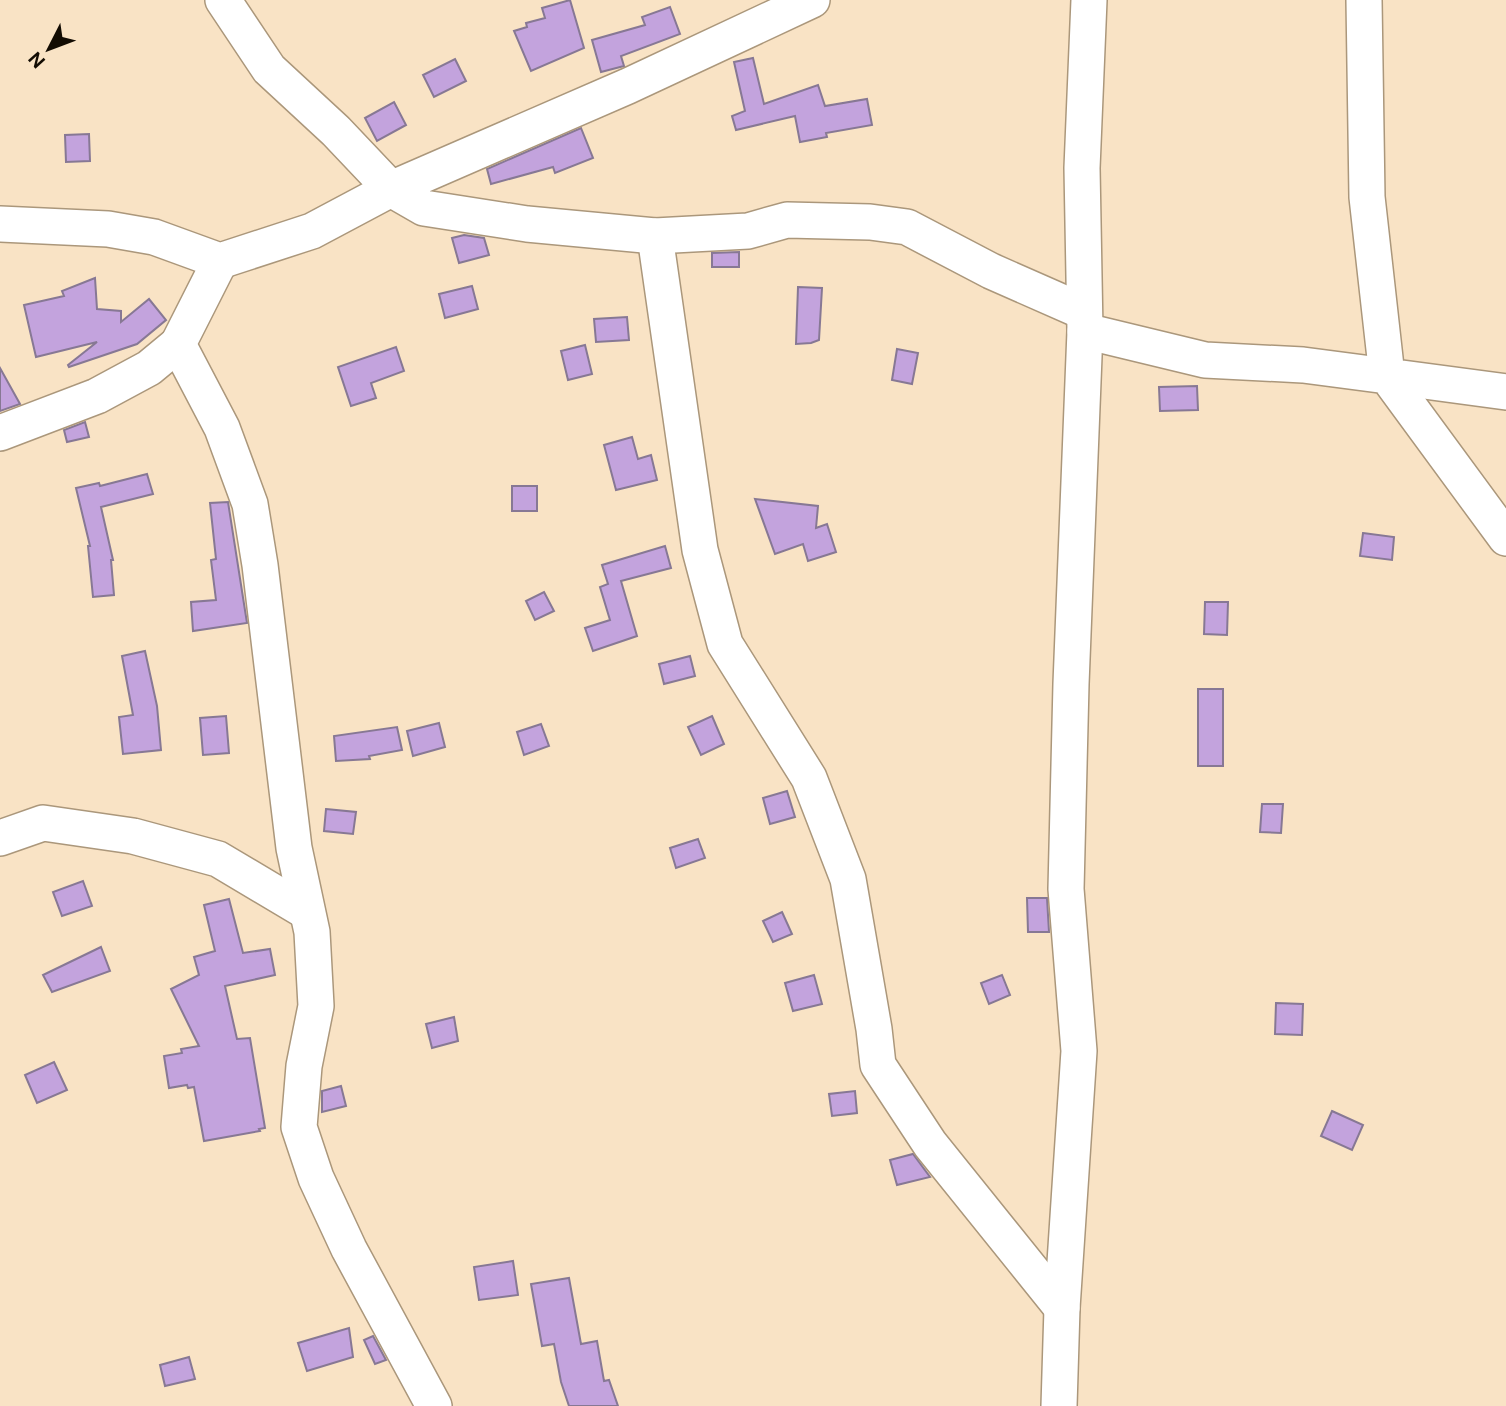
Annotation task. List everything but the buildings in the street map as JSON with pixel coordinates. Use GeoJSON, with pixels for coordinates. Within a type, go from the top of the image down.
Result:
{"type":"FeatureCollection","features":[{"type":"Feature","properties":{"kind":"street"},"geometry":{"type":"LineString","coordinates":[[223,0],[270,69],[336,131],[391,189],[424,208],[527,224],[655,236],[748,231],[786,220],[870,222],[906,228],[1085,322],[1205,360],[1303,365],[1506,392]]}},
{"type":"Feature","properties":{"kind":"street"},"geometry":{"type":"LineString","coordinates":[[0,224],[107,229],[154,237],[220,261],[312,231],[391,189],[628,86],[813,0]]}},
{"type":"Feature","properties":{"kind":"street"},"geometry":{"type":"LineString","coordinates":[[1059,1406],[1062,1308],[1079,1051],[1066,889],[1085,322],[1082,168],[1089,0]]}},
{"type":"Feature","properties":{"kind":"street"},"geometry":{"type":"LineString","coordinates":[[1364,0],[1367,197],[1387,376],[1506,538]]}},
{"type":"Feature","properties":{"kind":"street"},"geometry":{"type":"LineString","coordinates":[[655,236],[700,550],[725,644],[809,778],[848,878],[878,1065],[930,1144],[1062,1308]]}},
{"type":"Feature","properties":{"kind":"street"},"geometry":{"type":"LineString","coordinates":[[0,433],[97,396],[149,368],[178,344],[220,261]]}},
{"type":"Feature","properties":{"kind":"street"},"geometry":{"type":"LineString","coordinates":[[178,344],[222,428],[250,503],[279,705],[295,848],[312,932],[316,1006],[304,1066],[299,1127],[316,1178],[349,1249],[434,1406]]}},
{"type":"Feature","properties":{"kind":"street"},"geometry":{"type":"LineString","coordinates":[[0,838],[43,822],[133,836],[218,859],[307,912]]}}]}
